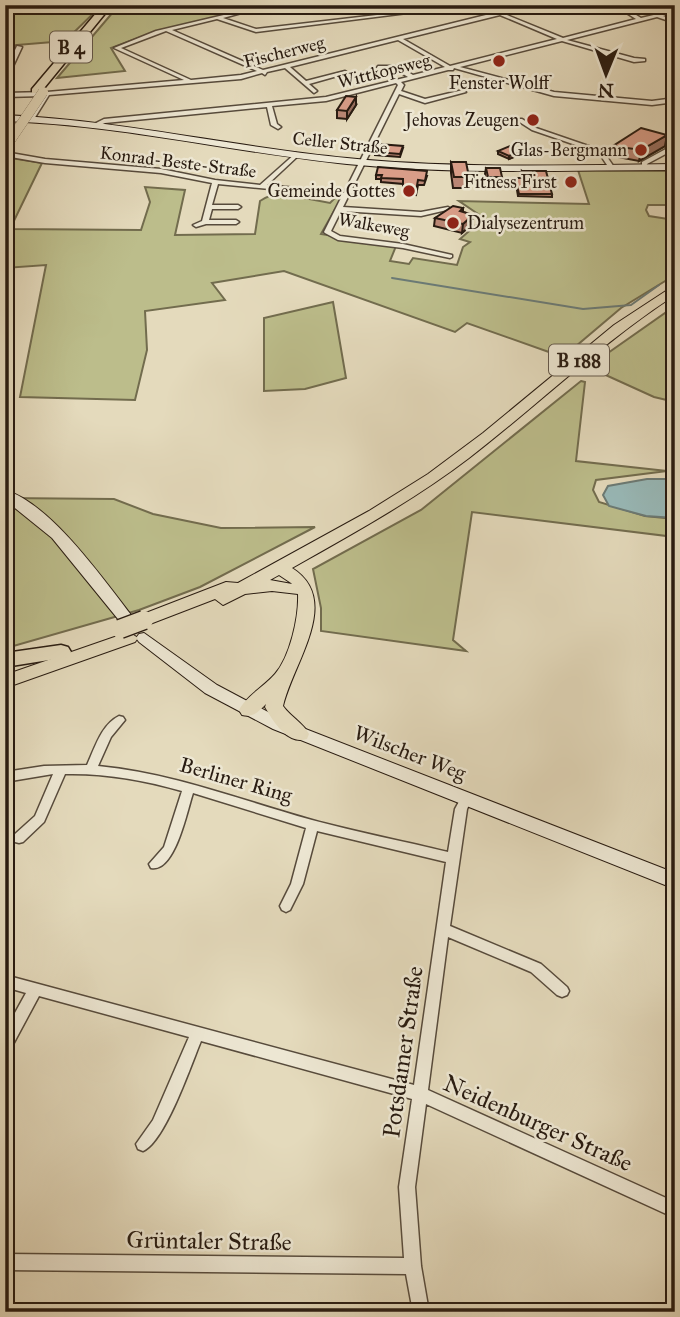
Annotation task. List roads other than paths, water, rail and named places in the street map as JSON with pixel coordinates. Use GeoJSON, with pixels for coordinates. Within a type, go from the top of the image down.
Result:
{"type":"FeatureCollection","features":[{"type":"Feature","properties":{"kind":"highway","name":"B 4"},"geometry":{"type":"LineString","coordinates":[[5,148],[42,93],[108,5]]}},
{"type":"Feature","properties":{"kind":"highway","name":"B 4"},"geometry":{"type":"LineString","coordinates":[[5,135],[115,5]]}},
{"type":"Feature","properties":{"kind":"highway"},"geometry":{"type":"LineString","coordinates":[[5,660],[61,652]]}},
{"type":"Feature","properties":{"kind":"main road","name":"B 188"},"geometry":{"type":"LineString","coordinates":[[5,670],[136,629],[223,598],[365,520],[459,459],[608,335],[675,289]]}},
{"type":"Feature","properties":{"kind":"main road"},"geometry":{"type":"LineString","coordinates":[[297,587],[302,563],[309,551]]}},
{"type":"Feature","properties":{"kind":"main road","name":"B 188"},"geometry":{"type":"LineString","coordinates":[[5,682],[279,567]]}},
{"type":"Feature","properties":{"kind":"main road"},"geometry":{"type":"LineString","coordinates":[[253,713],[269,705],[306,624],[308,612],[297,587],[281,577],[279,567]]}},
{"type":"Feature","properties":{"kind":"main road"},"geometry":{"type":"LineString","coordinates":[[223,598],[258,586],[297,587]]}},
{"type":"Feature","properties":{"kind":"main road"},"geometry":{"type":"LineString","coordinates":[[278,687],[274,707],[278,715],[300,734]]}},
{"type":"Feature","properties":{"kind":"street"},"geometry":{"type":"LineString","coordinates":[[191,82],[117,48],[167,30],[245,11],[346,5]]}},
{"type":"Feature","properties":{"kind":"street"},"geometry":{"type":"LineString","coordinates":[[418,5],[501,13],[561,38],[634,60],[643,60]]}},
{"type":"Feature","properties":{"kind":"street"},"geometry":{"type":"LineString","coordinates":[[616,5],[639,19]]}},
{"type":"Feature","properties":{"kind":"street"},"geometry":{"type":"LineString","coordinates":[[219,18],[256,32],[439,8]]}},
{"type":"Feature","properties":{"kind":"street","name":"Wittkopsweg"},"geometry":{"type":"LineString","coordinates":[[95,125],[104,121],[326,99],[675,11]]}},
{"type":"Feature","properties":{"kind":"street","name":"Fischerweg"},"geometry":{"type":"LineString","coordinates":[[5,95],[191,82],[265,73],[501,13]]}},
{"type":"Feature","properties":{"kind":"street"},"geometry":{"type":"LineString","coordinates":[[657,15],[675,22]]}},
{"type":"Feature","properties":{"kind":"street"},"geometry":{"type":"LineString","coordinates":[[167,30],[265,73]]}},
{"type":"Feature","properties":{"kind":"street"},"geometry":{"type":"LineString","coordinates":[[398,38],[453,68],[554,94],[611,101],[674,103]]}},
{"type":"Feature","properties":{"kind":"street"},"geometry":{"type":"LineString","coordinates":[[5,77],[8,64],[19,47]]}},
{"type":"Feature","properties":{"kind":"street"},"geometry":{"type":"LineString","coordinates":[[378,68],[393,66],[414,78]]}},
{"type":"Feature","properties":{"kind":"street"},"geometry":{"type":"LineString","coordinates":[[287,67],[314,91]]}},
{"type":"Feature","properties":{"kind":"street"},"geometry":{"type":"LineString","coordinates":[[306,83],[345,73]]}},
{"type":"Feature","properties":{"kind":"street"},"geometry":{"type":"LineString","coordinates":[[398,82],[401,85],[397,92],[425,101],[463,92]]}},
{"type":"Feature","properties":{"kind":"street","name":"Walkeweg"},"geometry":{"type":"LineString","coordinates":[[397,92],[327,232],[330,235],[450,256]]}},
{"type":"Feature","properties":{"kind":"street"},"geometry":{"type":"LineString","coordinates":[[32,118],[42,93]]}},
{"type":"Feature","properties":{"kind":"street"},"geometry":{"type":"LineString","coordinates":[[269,105],[274,125],[278,127]]}},
{"type":"Feature","properties":{"kind":"street","name":"Celler Straße"},"geometry":{"type":"LineString","coordinates":[[6,120],[32,118],[95,125],[361,163],[427,167],[675,167]]}},
{"type":"Feature","properties":{"kind":"street"},"geometry":{"type":"LineString","coordinates":[[520,120],[534,129],[601,152],[611,167]]}},
{"type":"Feature","properties":{"kind":"street"},"geometry":{"type":"LineString","coordinates":[[643,165],[675,146]]}},
{"type":"Feature","properties":{"kind":"street","name":"Konrad-Beste-Straße"},"geometry":{"type":"LineString","coordinates":[[5,154],[45,161],[165,172],[215,182],[347,195]]}},
{"type":"Feature","properties":{"kind":"street"},"geometry":{"type":"LineString","coordinates":[[261,187],[296,155]]}},
{"type":"Feature","properties":{"kind":"street"},"geometry":{"type":"LineString","coordinates":[[205,222],[215,182]]}},
{"type":"Feature","properties":{"kind":"street"},"geometry":{"type":"LineString","coordinates":[[196,226],[237,214],[208,207]]}},
{"type":"Feature","properties":{"kind":"street"},"geometry":{"type":"LineString","coordinates":[[339,209],[421,214],[448,209]]}},
{"type":"Feature","properties":{"kind":"street","name":"Wilscher Weg"},"geometry":{"type":"LineString","coordinates":[[5,494],[38,515],[51,528],[136,629],[211,689],[253,713],[300,734],[675,881]]}},
{"type":"Feature","properties":{"kind":"street"},"geometry":{"type":"LineString","coordinates":[[91,769],[106,735],[118,720]]}},
{"type":"Feature","properties":{"kind":"street"},"geometry":{"type":"LineString","coordinates":[[19,838],[40,819],[61,769]]}},
{"type":"Feature","properties":{"kind":"street","name":"Berliner Ring"},"geometry":{"type":"LineString","coordinates":[[5,777],[61,769],[91,769],[135,775],[313,825],[453,858]]}},
{"type":"Feature","properties":{"kind":"street"},"geometry":{"type":"LineString","coordinates":[[155,864],[169,850],[189,788]]}},
{"type":"Feature","properties":{"kind":"street","name":"Potsdamer Straße"},"geometry":{"type":"LineString","coordinates":[[421,1312],[413,1266],[407,1186],[453,858],[461,809],[466,799]]}},
{"type":"Feature","properties":{"kind":"street"},"geometry":{"type":"LineString","coordinates":[[286,906],[297,884],[313,825]]}},
{"type":"Feature","properties":{"kind":"street"},"geometry":{"type":"LineString","coordinates":[[444,929],[536,968],[562,991]]}},
{"type":"Feature","properties":{"kind":"street"},"geometry":{"type":"LineString","coordinates":[[5,981],[421,1094]]}},
{"type":"Feature","properties":{"kind":"street"},"geometry":{"type":"LineString","coordinates":[[5,1045],[35,990]]}},
{"type":"Feature","properties":{"kind":"street"},"geometry":{"type":"LineString","coordinates":[[143,1144],[159,1125],[197,1034]]}},
{"type":"Feature","properties":{"kind":"street","name":"Neidenburger Straße"},"geometry":{"type":"LineString","coordinates":[[421,1094],[675,1210]]}},
{"type":"Feature","properties":{"kind":"street","name":"Grüntaler Straße"},"geometry":{"type":"LineString","coordinates":[[5,1262],[413,1266]]}},
{"type":"Feature","properties":{"kind":"water"},"geometry":{"type":"Polygon","coordinates":[[[647,479],[675,479],[675,518],[646,516],[609,506],[603,495],[608,486],[647,479]]]}},
{"type":"Feature","properties":{"kind":"waterway"},"geometry":{"type":"LineString","coordinates":[[392,278],[583,309],[631,305],[659,285]]}},
{"type":"Feature","properties":{"kind":"place","name":"Fenster Wolff"},"geometry":{"type":"Point","coordinates":[499,61]}},
{"type":"Feature","properties":{"kind":"place","name":"Jehovas Zeugen"},"geometry":{"type":"Point","coordinates":[533,120]}},
{"type":"Feature","properties":{"kind":"place","name":"Glas-Bergmann"},"geometry":{"type":"Point","coordinates":[641,150]}},
{"type":"Feature","properties":{"kind":"place","name":"Fitness First"},"geometry":{"type":"Point","coordinates":[571,182]}},
{"type":"Feature","properties":{"kind":"place","name":"Gemeinde Gottes"},"geometry":{"type":"Point","coordinates":[409,191]}},
{"type":"Feature","properties":{"kind":"place","name":"Dialysezentrum"},"geometry":{"type":"Point","coordinates":[453,223]}}]}
